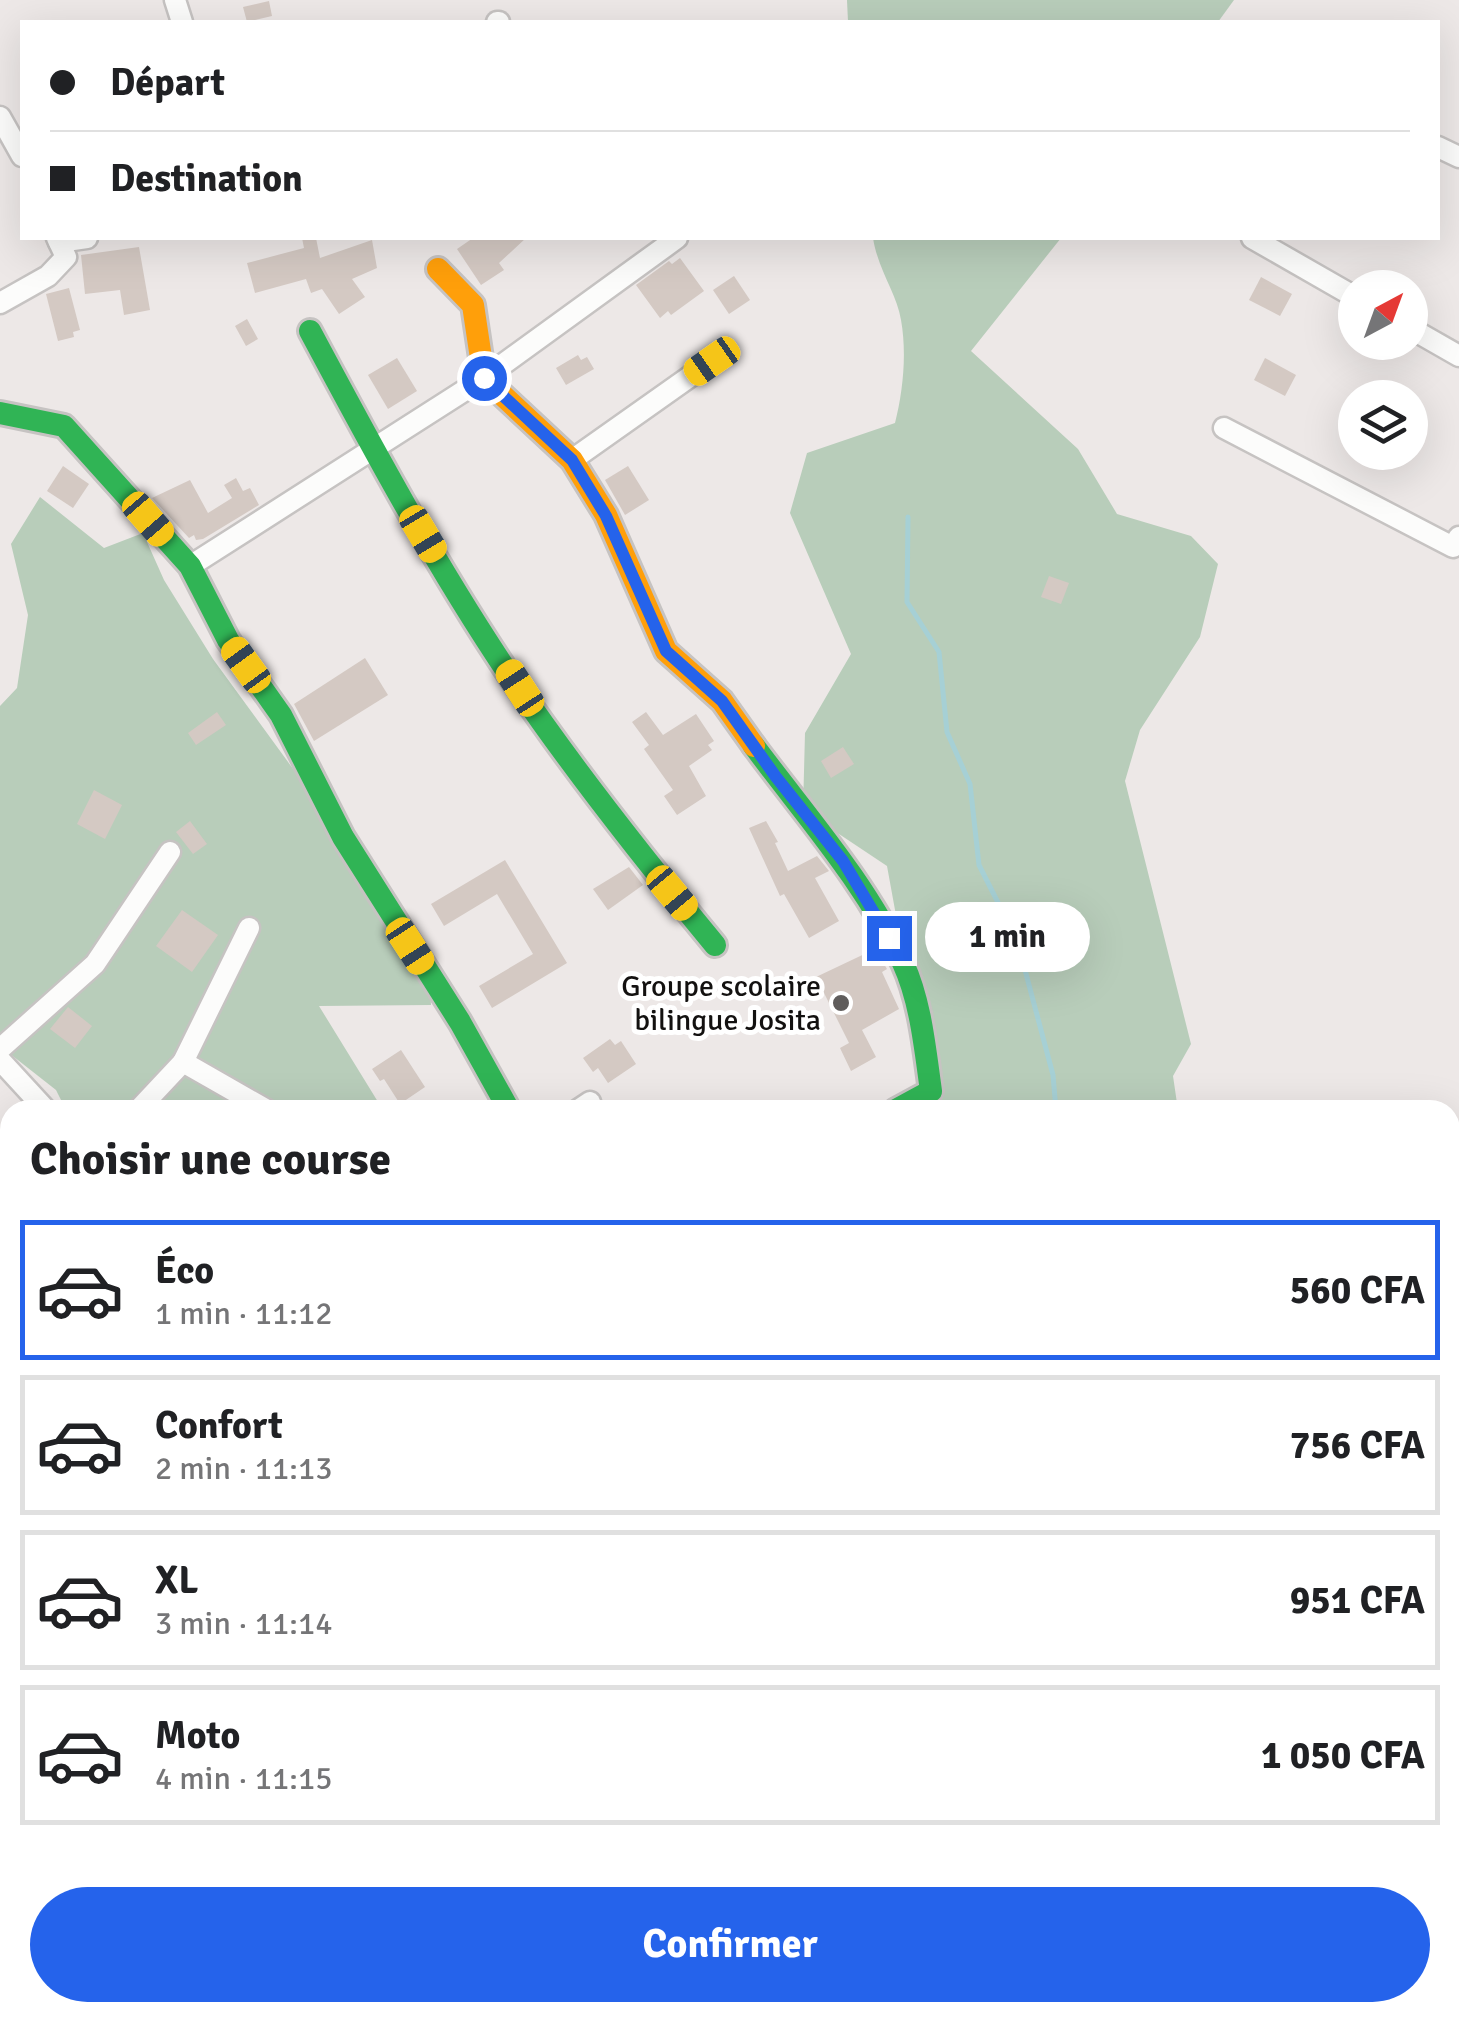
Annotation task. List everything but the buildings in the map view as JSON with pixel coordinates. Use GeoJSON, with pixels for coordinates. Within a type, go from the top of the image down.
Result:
{"type":"FeatureCollection","features":[{"type":"Feature","properties":{"kind":"street"},"geometry":{"type":"LineString","coordinates":[[9,119],[20,150]]}},
{"type":"Feature","properties":{"kind":"street"},"geometry":{"type":"LineString","coordinates":[[0,303],[48,276],[66,258],[58,240]]}},
{"type":"Feature","properties":{"kind":"street"},"geometry":{"type":"LineString","coordinates":[[190,566],[484,378],[674,240]]}},
{"type":"Feature","properties":{"kind":"street"},"geometry":{"type":"LineString","coordinates":[[1256,240],[1338,286]]}},
{"type":"Feature","properties":{"kind":"street"},"geometry":{"type":"LineString","coordinates":[[438,269],[473,306],[484,378],[572,460],[606,516],[666,651],[722,701],[843,861],[904,964],[924,1030],[931,1092],[915,1100]]}},
{"type":"Feature","properties":{"kind":"street"},"geometry":{"type":"LineString","coordinates":[[310,331],[372,449],[540,720],[628,841],[715,945]]}},
{"type":"Feature","properties":{"kind":"street"},"geometry":{"type":"LineString","coordinates":[[1428,338],[1459,356]]}},
{"type":"Feature","properties":{"kind":"street"},"geometry":{"type":"LineString","coordinates":[[572,460],[712,361]]}},
{"type":"Feature","properties":{"kind":"street"},"geometry":{"type":"LineString","coordinates":[[0,414],[64,426],[190,566],[228,640],[282,715],[343,837],[460,1022],[503,1100]]}},
{"type":"Feature","properties":{"kind":"street"},"geometry":{"type":"LineString","coordinates":[[1224,428],[1452,548],[1459,537]]}},
{"type":"Feature","properties":{"kind":"street"},"geometry":{"type":"LineString","coordinates":[[0,1049],[95,964],[170,852]]}},
{"type":"Feature","properties":{"kind":"street"},"geometry":{"type":"LineString","coordinates":[[148,1100],[184,1062],[249,928]]}},
{"type":"Feature","properties":{"kind":"street"},"geometry":{"type":"LineString","coordinates":[[0,1060],[37,1100]]}},
{"type":"Feature","properties":{"kind":"street"},"geometry":{"type":"LineString","coordinates":[[184,1062],[250,1100]]}},
{"type":"Feature","properties":{"kind":"green space"},"geometry":{"type":"Polygon","coordinates":[[[847,0],[1234,0],[1219,20],[848,20],[847,0]]]}},
{"type":"Feature","properties":{"kind":"green space"},"geometry":{"type":"Polygon","coordinates":[[[874,240],[1059,240],[971,351],[1078,449],[1117,514],[1191,536],[1218,564],[1200,637],[1140,730],[1125,781],[1191,1044],[1173,1076],[1177,1100],[925,1100],[926,1080],[887,866],[803,810],[805,733],[851,654],[790,513],[807,453],[895,423],[903,372],[903,333],[899,310],[874,240]]]}},
{"type":"Feature","properties":{"kind":"green space"},"geometry":{"type":"Polygon","coordinates":[[[40,497],[104,548],[143,533],[164,580],[213,659],[428,954],[431,1005],[319,1006],[377,1100],[61,1100],[56,1090],[0,1046],[0,706],[17,688],[28,615],[11,544],[40,497]]]}},
{"type":"Feature","properties":{"kind":"waterway"},"geometry":{"type":"LineString","coordinates":[[908,517],[907,602],[939,652],[947,732],[970,784],[979,865],[1017,940],[1053,1075],[1055,1100]]}},
{"type":"Feature","properties":{"kind":"traffic: fast"},"geometry":{"type":"LineString","coordinates":[[310,331],[382,464],[484,637],[610,815],[715,945]]}},
{"type":"Feature","properties":{"kind":"traffic: fast"},"geometry":{"type":"LineString","coordinates":[[0,413],[64,426],[190,566],[228,640],[281,715],[343,837],[460,1022],[503,1100]]}},
{"type":"Feature","properties":{"kind":"traffic: fast"},"geometry":{"type":"LineString","coordinates":[[754,746],[853,878],[903,963],[914,994],[931,1091],[914,1100]]}},
{"type":"Feature","properties":{"kind":"traffic: slow"},"geometry":{"type":"LineString","coordinates":[[438,269],[473,305],[484,378],[572,460],[606,515],[666,651],[722,701],[754,746]]}},
{"type":"Feature","properties":{"kind":"place","name":"Groupe scolaire bilingue Josita"},"geometry":{"type":"Point","coordinates":[841,1003]}},
{"type":"Feature","properties":{"kind":"route"},"geometry":{"type":"LineString","coordinates":[[484,378],[572,460],[606,516],[666,651],[722,701],[843,861],[889,938]]}}]}
